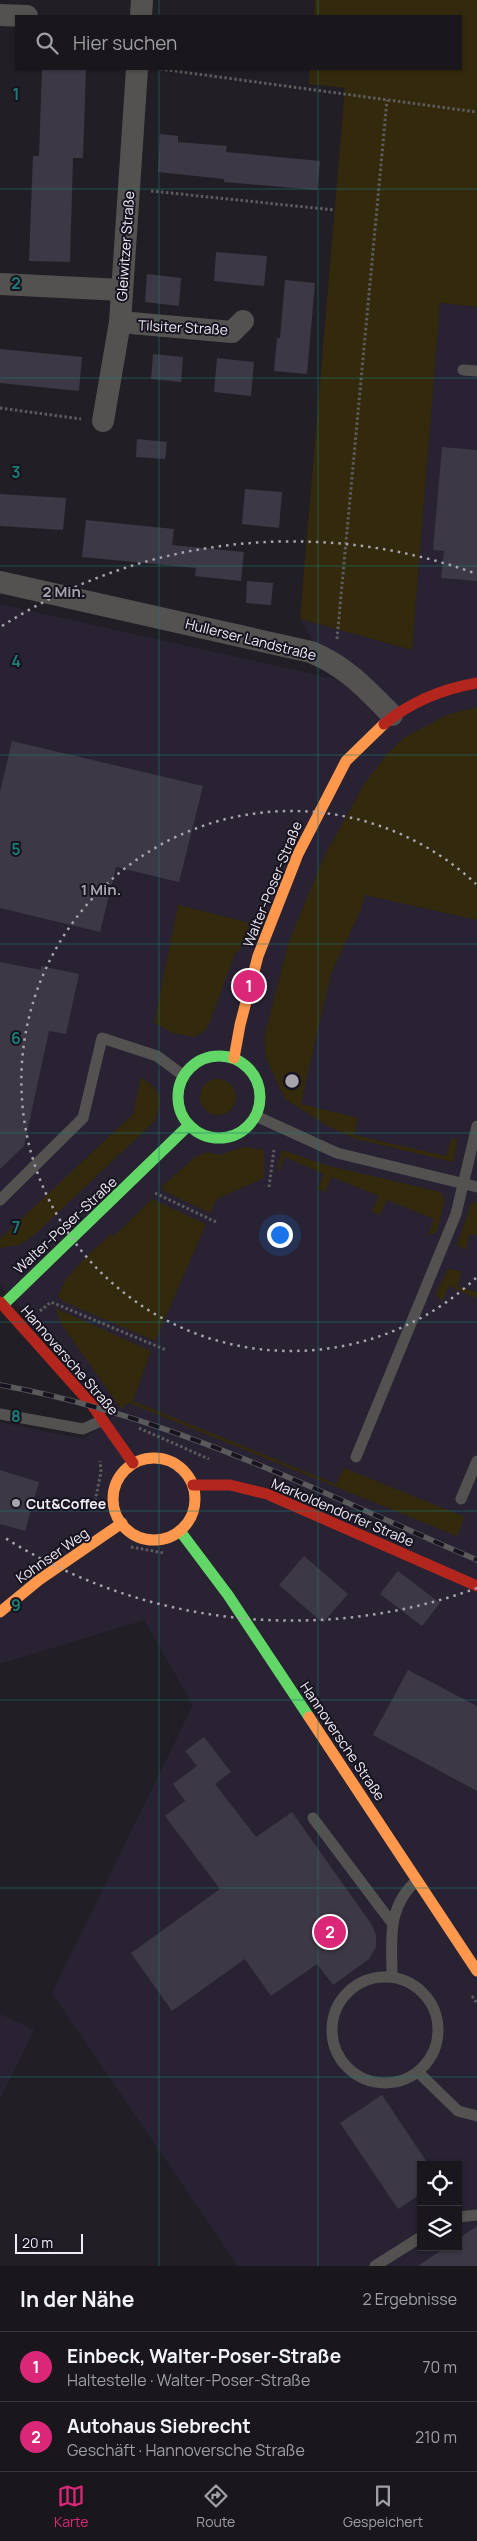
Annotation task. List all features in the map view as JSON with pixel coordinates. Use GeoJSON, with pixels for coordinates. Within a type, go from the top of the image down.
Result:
{"type":"FeatureCollection","features":[{"type":"Feature","properties":{"kind":"main road"},"geometry":{"type":"LineString","coordinates":[[392,715],[428,695],[458,685],[477,683]]}},
{"type":"Feature","properties":{"kind":"main road","name":"Walter-Poser-Straße"},"geometry":{"type":"LineString","coordinates":[[234,1058],[238,1025],[249,986],[267,933],[307,831],[349,756],[392,715]]}},
{"type":"Feature","properties":{"kind":"main road"},"geometry":{"type":"LineString","coordinates":[[222,1056],[234,1058],[246,1065],[257,1082],[260,1103],[256,1116],[248,1127],[237,1134],[225,1138],[206,1135],[189,1125],[183,1116],[178,1101],[180,1085],[184,1076],[200,1060],[222,1056]]}},
{"type":"Feature","properties":{"kind":"main road","name":"Walter-Poser-Straße"},"geometry":{"type":"LineString","coordinates":[[1,1303],[189,1125]]}},
{"type":"Feature","properties":{"kind":"main road","name":"Hannoversche Straße"},"geometry":{"type":"LineString","coordinates":[[1,1303],[103,1420],[134,1463]]}},
{"type":"Feature","properties":{"kind":"main road"},"geometry":{"type":"LineString","coordinates":[[151,1457],[168,1460],[184,1470],[193,1485],[196,1497],[194,1510],[188,1522],[180,1531],[166,1538],[152,1540],[138,1537],[117,1516],[113,1502],[115,1486],[122,1473],[134,1463],[151,1457]]}},
{"type":"Feature","properties":{"kind":"main road","name":"Markoldendorfer Straße"},"geometry":{"type":"LineString","coordinates":[[193,1485],[230,1485],[267,1494],[477,1586]]}},
{"type":"Feature","properties":{"kind":"main road","name":"Kohnser Weg"},"geometry":{"type":"LineString","coordinates":[[0,1612],[39,1580],[122,1523]]}},
{"type":"Feature","properties":{"kind":"main road","name":"Hannoversche Straße"},"geometry":{"type":"LineString","coordinates":[[180,1531],[228,1595],[477,1970]]}},
{"type":"Feature","properties":{"kind":"street"},"geometry":{"type":"LineString","coordinates":[[141,15],[142,0]]}},
{"type":"Feature","properties":{"kind":"street"},"geometry":{"type":"LineString","coordinates":[[0,15],[15,16]]}},
{"type":"Feature","properties":{"kind":"street","name":"Gleiwitzer Straße"},"geometry":{"type":"LineString","coordinates":[[103,421],[120,322],[137,70]]}},
{"type":"Feature","properties":{"kind":"street"},"geometry":{"type":"LineString","coordinates":[[0,284],[122,290]]}},
{"type":"Feature","properties":{"kind":"street","name":"Tilsiter Straße"},"geometry":{"type":"LineString","coordinates":[[120,322],[232,332],[243,322]]}},
{"type":"Feature","properties":{"kind":"street","name":"Hullerser Landstraße"},"geometry":{"type":"LineString","coordinates":[[0,582],[312,652],[334,662],[356,679],[392,715]]}},
{"type":"Feature","properties":{"kind":"lane"},"geometry":{"type":"LineString","coordinates":[[463,370],[477,371]]}},
{"type":"Feature","properties":{"kind":"lane"},"geometry":{"type":"LineString","coordinates":[[0,1200],[83,1118],[102,1038],[157,1056],[184,1076]]}},
{"type":"Feature","properties":{"kind":"lane"},"geometry":{"type":"LineString","coordinates":[[256,1116],[337,1153],[477,1187]]}},
{"type":"Feature","properties":{"kind":"lane"},"geometry":{"type":"LineString","coordinates":[[356,1457],[456,1214],[477,1126]]}},
{"type":"Feature","properties":{"kind":"lane"},"geometry":{"type":"LineString","coordinates":[[0,1414],[83,1429],[103,1420]]}},
{"type":"Feature","properties":{"kind":"lane"},"geometry":{"type":"LineString","coordinates":[[461,1499],[477,1461]]}},
{"type":"Feature","properties":{"kind":"lane"},"geometry":{"type":"LineString","coordinates":[[312,1818],[392,1923]]}},
{"type":"Feature","properties":{"kind":"lane"},"geometry":{"type":"LineString","coordinates":[[392,1977],[392,1923],[404,1893],[418,1880]]}},
{"type":"Feature","properties":{"kind":"lane"},"geometry":{"type":"LineString","coordinates":[[392,1977],[409,1982],[424,1993],[436,2016],[438,2025],[437,2042],[430,2059],[418,2072],[403,2080],[386,2084],[368,2081],[353,2073],[340,2060],[333,2044],[331,2027],[335,2010],[345,1995],[358,1984],[375,1978],[392,1977]]}},
{"type":"Feature","properties":{"kind":"lane"},"geometry":{"type":"LineString","coordinates":[[418,2072],[458,2111],[477,2116]]}},
{"type":"Feature","properties":{"kind":"lane"},"geometry":{"type":"LineString","coordinates":[[462,2217],[477,2215]]}},
{"type":"Feature","properties":{"kind":"lane"},"geometry":{"type":"LineString","coordinates":[[375,2266],[417,2240]]}},
{"type":"Feature","properties":{"kind":"path"},"geometry":{"type":"LineString","coordinates":[[167,70],[477,112]]}},
{"type":"Feature","properties":{"kind":"path"},"geometry":{"type":"LineString","coordinates":[[334,662],[387,100]]}},
{"type":"Feature","properties":{"kind":"path"},"geometry":{"type":"LineString","coordinates":[[129,189],[334,210]]}},
{"type":"Feature","properties":{"kind":"path"},"geometry":{"type":"LineString","coordinates":[[0,408],[103,421]]}},
{"type":"Feature","properties":{"kind":"path"},"geometry":{"type":"LineString","coordinates":[[269,1187],[274,1150]]}},
{"type":"Feature","properties":{"kind":"path"},"geometry":{"type":"LineString","coordinates":[[151,1192],[218,1223]]}},
{"type":"Feature","properties":{"kind":"path"},"geometry":{"type":"LineString","coordinates":[[51,1302],[166,1350]]}},
{"type":"Feature","properties":{"kind":"path"},"geometry":{"type":"LineString","coordinates":[[118,1441],[139,1428],[211,1459]]}},
{"type":"Feature","properties":{"kind":"path"},"geometry":{"type":"LineString","coordinates":[[88,1514],[94,1510],[101,1472],[99,1453]]}},
{"type":"Feature","properties":{"kind":"shaded area"},"geometry":{"type":"Polygon","coordinates":[[[315,0],[477,0],[477,307],[440,303],[412,650],[300,619],[345,88],[309,84],[310,70],[462,70],[462,15],[314,15],[315,0]]]}},
{"type":"Feature","properties":{"kind":"shaded area"},"geometry":{"type":"Polygon","coordinates":[[[440,303],[477,307],[477,2266],[238,2266],[52,1993],[193,1705],[144,1620],[0,1664],[0,1422],[84,1439],[117,1413],[0,1285],[0,604],[335,679],[300,619],[412,650],[440,303]]]}},
{"type":"Feature","properties":{"kind":"shaded area"},"geometry":{"type":"Polygon","coordinates":[[[477,707],[477,920],[365,895],[360,912],[331,973],[301,1104],[358,1118],[354,1135],[446,1156],[451,1139],[458,1140],[453,1162],[356,1139],[326,1125],[285,1099],[266,1058],[264,1038],[288,944],[324,857],[364,784],[387,754],[405,737],[447,715],[477,707]]]}},
{"type":"Feature","properties":{"kind":"shaded area"},"geometry":{"type":"Polygon","coordinates":[[[178,905],[250,923],[239,952],[236,951],[206,1030],[194,1037],[173,1033],[154,1023],[178,905]]]}},
{"type":"Feature","properties":{"kind":"shaded area"},"geometry":{"type":"Polygon","coordinates":[[[141,1077],[153,1087],[159,1096],[159,1107],[154,1122],[35,1234],[19,1245],[0,1248],[0,1239],[133,1114],[141,1077]]]}},
{"type":"Feature","properties":{"kind":"shaded area"},"geometry":{"type":"Polygon","coordinates":[[[218,1079],[225,1080],[231,1084],[235,1090],[235,1104],[231,1110],[225,1114],[218,1115],[211,1114],[205,1110],[201,1104],[200,1097],[201,1090],[205,1084],[211,1080],[218,1079]]]}},
{"type":"Feature","properties":{"kind":"shaded area"},"geometry":{"type":"Polygon","coordinates":[[[244,1147],[264,1150],[264,1178],[217,1199],[210,1213],[162,1190],[162,1186],[194,1158],[207,1152],[219,1155],[244,1147]]]}},
{"type":"Feature","properties":{"kind":"shaded area"},"geometry":{"type":"Polygon","coordinates":[[[282,1150],[329,1166],[441,1192],[445,1200],[436,1233],[428,1235],[434,1219],[387,1200],[380,1215],[372,1212],[379,1196],[332,1177],[325,1192],[318,1189],[324,1174],[285,1157],[278,1173],[277,1169],[282,1150]]]}},
{"type":"Feature","properties":{"kind":"shaded area"},"geometry":{"type":"Polygon","coordinates":[[[152,1199],[206,1224],[155,1341],[64,1302],[58,1296],[68,1278],[81,1262],[111,1234],[114,1236],[152,1199]]]}},
{"type":"Feature","properties":{"kind":"shaded area"},"geometry":{"type":"Polygon","coordinates":[[[477,1203],[477,1236],[469,1234],[466,1250],[457,1245],[471,1204],[477,1203]]]}},
{"type":"Feature","properties":{"kind":"shaded area"},"geometry":{"type":"Polygon","coordinates":[[[448,1269],[461,1271],[458,1287],[477,1292],[477,1299],[449,1286],[442,1301],[435,1295],[448,1269]]]}},
{"type":"Feature","properties":{"kind":"shaded area"},"geometry":{"type":"Polygon","coordinates":[[[55,1308],[151,1351],[133,1401],[336,1484],[344,1468],[465,1517],[457,1536],[129,1403],[121,1409],[62,1325],[55,1308]]]}},
{"type":"Feature","properties":{"kind":"shaded area"},"geometry":{"type":"Polygon","coordinates":[[[0,2014],[34,2030],[0,2099],[0,2014]]]}},
{"type":"Feature","properties":{"kind":"building"},"geometry":{"type":"Polygon","coordinates":[[[42,70],[86,70],[83,158],[73,158],[70,262],[29,261],[33,156],[39,156],[42,70]]]}},
{"type":"Feature","properties":{"kind":"building"},"geometry":{"type":"Polygon","coordinates":[[[160,134],[178,136],[178,142],[227,146],[226,152],[320,161],[317,190],[224,182],[224,179],[158,172],[160,134]]]}},
{"type":"Feature","properties":{"kind":"building"},"geometry":{"type":"Polygon","coordinates":[[[216,252],[267,256],[264,286],[214,281],[216,252]]]}},
{"type":"Feature","properties":{"kind":"building"},"geometry":{"type":"Polygon","coordinates":[[[147,274],[181,278],[179,306],[145,302],[147,274]]]}},
{"type":"Feature","properties":{"kind":"building"},"geometry":{"type":"Polygon","coordinates":[[[285,280],[315,283],[307,374],[274,371],[277,338],[280,338],[285,280]]]}},
{"type":"Feature","properties":{"kind":"building"},"geometry":{"type":"Polygon","coordinates":[[[0,349],[82,357],[79,391],[0,383],[0,349]]]}},
{"type":"Feature","properties":{"kind":"building"},"geometry":{"type":"Polygon","coordinates":[[[153,354],[183,357],[181,382],[151,379],[153,354]]]}},
{"type":"Feature","properties":{"kind":"building"},"geometry":{"type":"Polygon","coordinates":[[[217,358],[254,362],[251,396],[214,392],[217,358]]]}},
{"type":"Feature","properties":{"kind":"building"},"geometry":{"type":"Polygon","coordinates":[[[137,439],[167,442],[165,459],[136,457],[137,439]]]}},
{"type":"Feature","properties":{"kind":"building"},"geometry":{"type":"Polygon","coordinates":[[[442,447],[477,450],[477,581],[441,578],[444,551],[433,550],[442,447]]]}},
{"type":"Feature","properties":{"kind":"building"},"geometry":{"type":"Polygon","coordinates":[[[245,489],[282,492],[279,528],[242,524],[245,489]]]}},
{"type":"Feature","properties":{"kind":"building"},"geometry":{"type":"Polygon","coordinates":[[[0,494],[66,498],[63,530],[0,526],[0,494]]]}},
{"type":"Feature","properties":{"kind":"building"},"geometry":{"type":"Polygon","coordinates":[[[86,520],[174,529],[172,545],[244,552],[241,581],[195,576],[196,568],[82,557],[86,520]]]}},
{"type":"Feature","properties":{"kind":"building"},"geometry":{"type":"Polygon","coordinates":[[[247,581],[273,583],[271,605],[246,603],[247,581]]]}},
{"type":"Feature","properties":{"kind":"building"},"geometry":{"type":"Polygon","coordinates":[[[12,741],[203,786],[179,882],[116,867],[100,932],[0,908],[0,792],[12,741]]]}},
{"type":"Feature","properties":{"kind":"building"},"geometry":{"type":"Polygon","coordinates":[[[0,962],[41,970],[41,966],[79,974],[66,1034],[49,1031],[24,1146],[0,1169],[0,962]]]}},
{"type":"Feature","properties":{"kind":"building","name":"Cut&Coffee"},"geometry":{"type":"Polygon","coordinates":[[[0,1470],[39,1482],[25,1531],[0,1524],[0,1470]]]}},
{"type":"Feature","properties":{"kind":"building"},"geometry":{"type":"Polygon","coordinates":[[[304,1556],[348,1594],[323,1623],[279,1585],[304,1556]]]}},
{"type":"Feature","properties":{"kind":"building"},"geometry":{"type":"Polygon","coordinates":[[[398,1571],[440,1603],[422,1626],[380,1594],[398,1571]]]}},
{"type":"Feature","properties":{"kind":"building"},"geometry":{"type":"Polygon","coordinates":[[[408,1670],[477,1706],[477,1791],[373,1735],[408,1670]]]}},
{"type":"Feature","properties":{"kind":"building"},"geometry":{"type":"Polygon","coordinates":[[[204,1737],[231,1772],[215,1784],[256,1837],[292,1812],[372,1925],[376,1935],[376,1947],[369,1959],[333,1985],[317,1964],[271,1996],[245,1959],[172,2011],[131,1953],[220,1889],[165,1816],[185,1801],[173,1784],[197,1766],[185,1751],[204,1737]]]}},
{"type":"Feature","properties":{"kind":"building"},"geometry":{"type":"Polygon","coordinates":[[[382,2095],[426,2161],[417,2161],[417,2197],[398,2209],[340,2123],[382,2095]]]}},
{"type":"Feature","properties":{"kind":"building"},"geometry":{"type":"Polygon","coordinates":[[[477,2226],[477,2266],[418,2266],[440,2251],[462,2251],[462,2236],[477,2226]]]}},
{"type":"Feature","properties":{"kind":"railway"},"geometry":{"type":"LineString","coordinates":[[0,1385],[62,1398],[184,1436],[302,1483],[477,1560]]}},
{"type":"Feature","properties":{"kind":"traffic: fast"},"geometry":{"type":"LineString","coordinates":[[219,1056],[235,1059],[248,1068],[257,1081],[260,1097],[257,1113],[248,1126],[235,1135],[219,1138],[203,1135],[190,1126],[181,1113],[178,1097],[181,1081],[190,1068],[203,1059],[219,1056]]}},
{"type":"Feature","properties":{"kind":"traffic: fast"},"geometry":{"type":"LineString","coordinates":[[3,1305],[189,1125]]}},
{"type":"Feature","properties":{"kind":"traffic: fast"},"geometry":{"type":"LineString","coordinates":[[180,1531],[228,1595],[309,1717]]}},
{"type":"Feature","properties":{"kind":"traffic: slow"},"geometry":{"type":"LineString","coordinates":[[234,1058],[240,1025],[258,956],[298,854],[346,761],[384,724]]}},
{"type":"Feature","properties":{"kind":"traffic: slow"},"geometry":{"type":"LineString","coordinates":[[154,1458],[170,1461],[183,1470],[192,1483],[195,1499],[192,1515],[183,1528],[170,1537],[154,1540],[138,1537],[125,1528],[116,1515],[113,1499],[116,1483],[125,1470],[138,1461],[154,1458]]}},
{"type":"Feature","properties":{"kind":"traffic: slow"},"geometry":{"type":"LineString","coordinates":[[0,1612],[39,1580],[122,1523]]}},
{"type":"Feature","properties":{"kind":"traffic: slow"},"geometry":{"type":"LineString","coordinates":[[309,1717],[477,1971]]}},
{"type":"Feature","properties":{"kind":"traffic: jam"},"geometry":{"type":"LineString","coordinates":[[384,724],[405,709],[428,697],[477,683]]}},
{"type":"Feature","properties":{"kind":"traffic: jam"},"geometry":{"type":"LineString","coordinates":[[0,1302],[92,1405],[133,1463]]}},
{"type":"Feature","properties":{"kind":"traffic: jam"},"geometry":{"type":"LineString","coordinates":[[193,1485],[230,1485],[267,1494],[477,1586]]}},
{"type":"Feature","properties":{"kind":"place","name":"Einbeck, Walter-Poser-Straße"},"geometry":{"type":"Point","coordinates":[249,986]}},
{"type":"Feature","properties":{"kind":"place","name":"Cut&Coffee"},"geometry":{"type":"Point","coordinates":[16,1503]}},
{"type":"Feature","properties":{"kind":"place","name":"Autohaus Siebrecht"},"geometry":{"type":"Point","coordinates":[330,1932]}}]}
